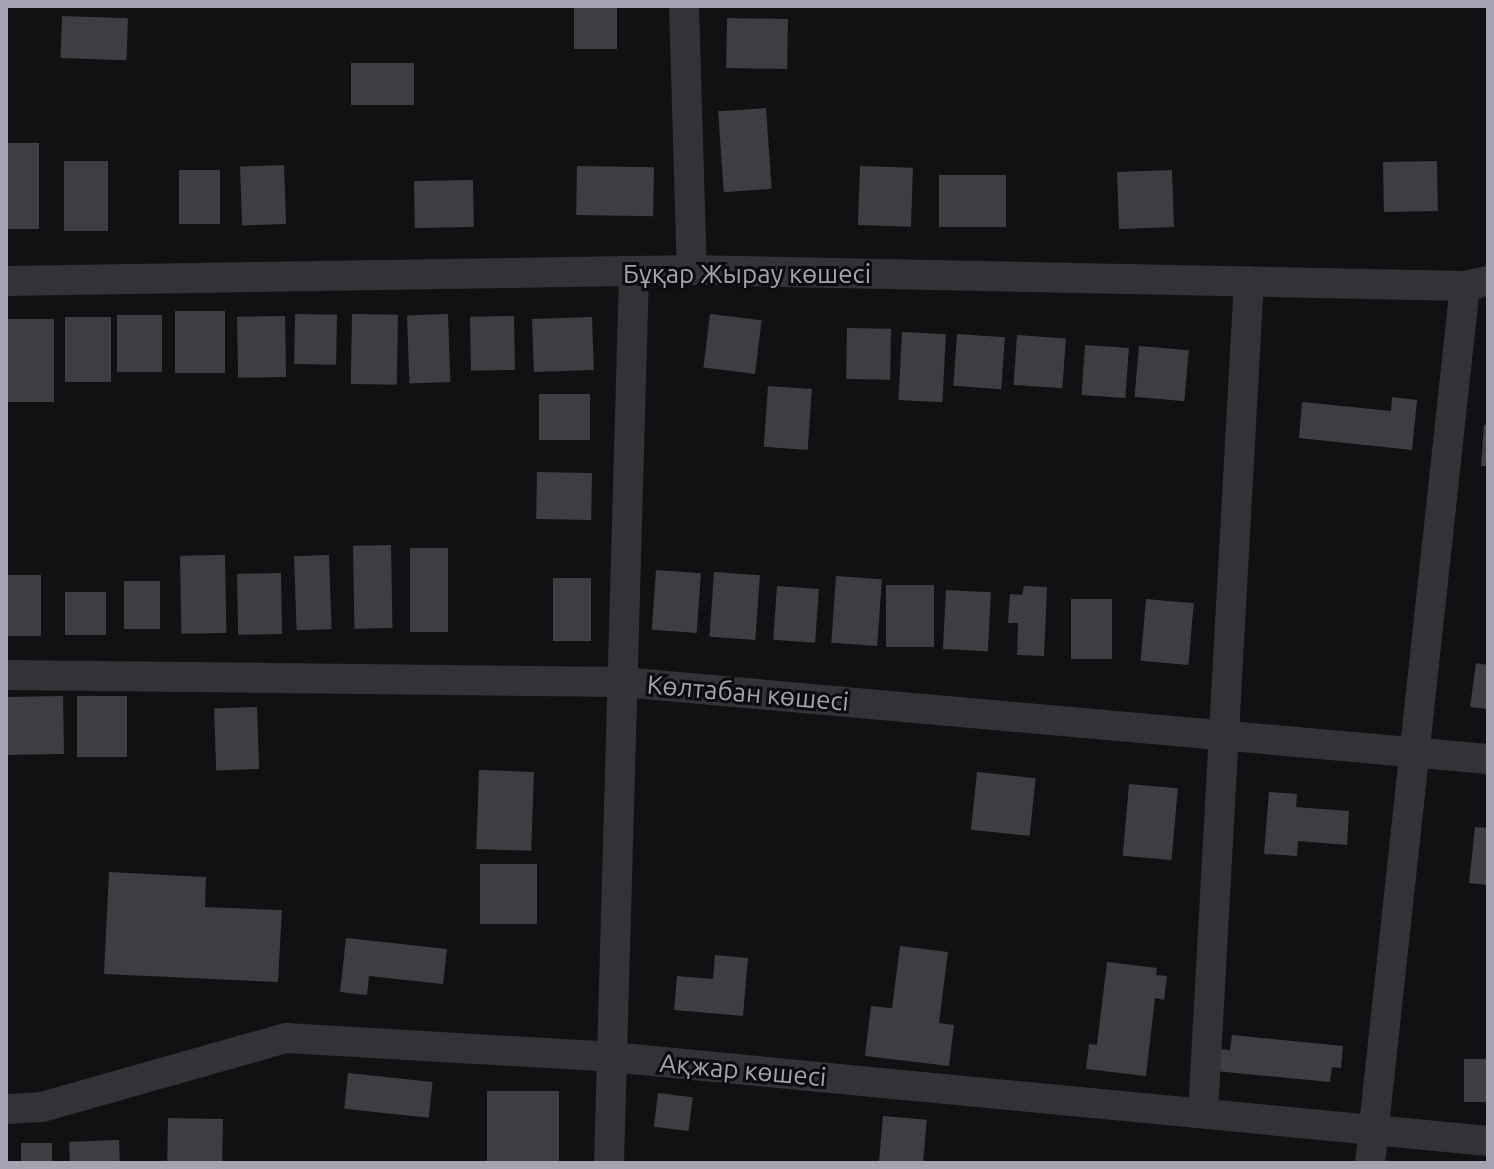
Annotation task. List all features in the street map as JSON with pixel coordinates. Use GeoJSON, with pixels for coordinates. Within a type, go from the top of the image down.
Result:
{"type":"FeatureCollection","features":[{"type":"Feature","properties":{"kind":"street"},"geometry":{"type":"LineString","coordinates":[[684,6],[692,270]]}},
{"type":"Feature","properties":{"kind":"street","name":"Бұқар Жырау көшесі"},"geometry":{"type":"LineString","coordinates":[[6,281],[634,274],[692,270],[1477,283]]}},
{"type":"Feature","properties":{"kind":"street"},"geometry":{"type":"LineString","coordinates":[[609,1163],[634,274]]}},
{"type":"Feature","properties":{"kind":"street"},"geometry":{"type":"LineString","coordinates":[[1203,1113],[1249,281]]}},
{"type":"Feature","properties":{"kind":"street"},"geometry":{"type":"LineString","coordinates":[[1370,1163],[1415,751],[1477,283]]}},
{"type":"Feature","properties":{"kind":"street","name":"Көлтабан көшесі"},"geometry":{"type":"LineString","coordinates":[[6,675],[622,682],[1488,759]]}},
{"type":"Feature","properties":{"kind":"street","name":"Ақжар көшесі"},"geometry":{"type":"LineString","coordinates":[[6,1109],[42,1107],[286,1038],[611,1057],[1488,1141]]}},
{"type":"Feature","properties":{"kind":"building"},"geometry":{"type":"Polygon","coordinates":[[[574,6],[617,6],[617,49],[574,49],[574,6]]]}},
{"type":"Feature","properties":{"kind":"building"},"geometry":{"type":"Polygon","coordinates":[[[62,16],[128,18],[126,60],[61,58],[62,16]]]}},
{"type":"Feature","properties":{"kind":"building"},"geometry":{"type":"Polygon","coordinates":[[[727,18],[788,19],[787,69],[726,68],[727,18]]]}},
{"type":"Feature","properties":{"kind":"building"},"geometry":{"type":"Polygon","coordinates":[[[351,63],[414,63],[414,105],[351,105],[351,63]]]}},
{"type":"Feature","properties":{"kind":"building"},"geometry":{"type":"Polygon","coordinates":[[[766,108],[772,189],[724,192],[718,111],[766,108]]]}},
{"type":"Feature","properties":{"kind":"building"},"geometry":{"type":"Polygon","coordinates":[[[6,143],[39,143],[39,229],[6,229],[6,143]]]}},
{"type":"Feature","properties":{"kind":"building"},"geometry":{"type":"Polygon","coordinates":[[[64,161],[108,161],[108,231],[64,231],[64,161]]]}},
{"type":"Feature","properties":{"kind":"building"},"geometry":{"type":"Polygon","coordinates":[[[1437,161],[1438,211],[1384,212],[1383,162],[1437,161]]]}},
{"type":"Feature","properties":{"kind":"building"},"geometry":{"type":"Polygon","coordinates":[[[284,165],[286,224],[242,225],[240,167],[284,165]]]}},
{"type":"Feature","properties":{"kind":"building"},"geometry":{"type":"Polygon","coordinates":[[[577,166],[654,167],[653,216],[576,215],[577,166]]]}},
{"type":"Feature","properties":{"kind":"building"},"geometry":{"type":"Polygon","coordinates":[[[860,166],[913,168],[911,227],[858,225],[860,166]]]}},
{"type":"Feature","properties":{"kind":"building"},"geometry":{"type":"Polygon","coordinates":[[[179,170],[220,170],[220,224],[179,224],[179,170]]]}},
{"type":"Feature","properties":{"kind":"building"},"geometry":{"type":"Polygon","coordinates":[[[1172,170],[1174,227],[1119,229],[1117,172],[1172,170]]]}},
{"type":"Feature","properties":{"kind":"building"},"geometry":{"type":"Polygon","coordinates":[[[939,175],[1006,175],[1006,227],[939,227],[939,175]]]}},
{"type":"Feature","properties":{"kind":"building"},"geometry":{"type":"Polygon","coordinates":[[[473,180],[474,227],[415,228],[414,181],[473,180]]]}},
{"type":"Feature","properties":{"kind":"building"},"geometry":{"type":"Polygon","coordinates":[[[175,311],[225,311],[225,373],[175,373],[175,311]]]}},
{"type":"Feature","properties":{"kind":"building"},"geometry":{"type":"Polygon","coordinates":[[[295,314],[337,315],[336,365],[294,364],[295,314]]]}},
{"type":"Feature","properties":{"kind":"building"},"geometry":{"type":"Polygon","coordinates":[[[352,314],[398,315],[397,385],[351,384],[352,314]]]}},
{"type":"Feature","properties":{"kind":"building"},"geometry":{"type":"Polygon","coordinates":[[[448,314],[450,382],[409,383],[407,315],[448,314]]]}},
{"type":"Feature","properties":{"kind":"building"},"geometry":{"type":"Polygon","coordinates":[[[710,314],[762,320],[755,374],[703,368],[710,314]]]}},
{"type":"Feature","properties":{"kind":"building"},"geometry":{"type":"Polygon","coordinates":[[[117,315],[162,315],[162,372],[117,372],[117,315]]]}},
{"type":"Feature","properties":{"kind":"building"},"geometry":{"type":"Polygon","coordinates":[[[285,316],[286,377],[238,378],[237,317],[285,316]]]}},
{"type":"Feature","properties":{"kind":"building"},"geometry":{"type":"Polygon","coordinates":[[[514,316],[515,370],[471,371],[470,317],[514,316]]]}},
{"type":"Feature","properties":{"kind":"building"},"geometry":{"type":"Polygon","coordinates":[[[65,317],[111,317],[111,382],[65,382],[65,317]]]}},
{"type":"Feature","properties":{"kind":"building"},"geometry":{"type":"Polygon","coordinates":[[[592,317],[594,370],[534,372],[532,319],[592,317]]]}},
{"type":"Feature","properties":{"kind":"building"},"geometry":{"type":"Polygon","coordinates":[[[6,319],[54,319],[54,402],[6,402],[6,319]]]}},
{"type":"Feature","properties":{"kind":"building"},"geometry":{"type":"Polygon","coordinates":[[[847,328],[891,329],[890,380],[846,379],[847,328]]]}},
{"type":"Feature","properties":{"kind":"building"},"geometry":{"type":"Polygon","coordinates":[[[902,332],[946,334],[942,402],[898,400],[902,332]]]}},
{"type":"Feature","properties":{"kind":"building"},"geometry":{"type":"Polygon","coordinates":[[[957,334],[1005,337],[1001,389],[953,386],[957,334]]]}},
{"type":"Feature","properties":{"kind":"building"},"geometry":{"type":"Polygon","coordinates":[[[1017,335],[1066,338],[1062,388],[1014,385],[1017,335]]]}},
{"type":"Feature","properties":{"kind":"building"},"geometry":{"type":"Polygon","coordinates":[[[1085,345],[1129,348],[1125,398],[1082,395],[1085,345]]]}},
{"type":"Feature","properties":{"kind":"building"},"geometry":{"type":"Polygon","coordinates":[[[1139,346],[1189,350],[1184,401],[1135,397],[1139,346]]]}},
{"type":"Feature","properties":{"kind":"building"},"geometry":{"type":"Polygon","coordinates":[[[768,386],[812,389],[808,450],[764,447],[768,386]]]}},
{"type":"Feature","properties":{"kind":"building"},"geometry":{"type":"Polygon","coordinates":[[[539,394],[590,394],[590,440],[539,440],[539,394]]]}},
{"type":"Feature","properties":{"kind":"building"},"geometry":{"type":"Polygon","coordinates":[[[1392,397],[1417,400],[1412,450],[1299,438],[1302,402],[1391,411],[1392,397]]]}},
{"type":"Feature","properties":{"kind":"building"},"geometry":{"type":"Polygon","coordinates":[[[1484,425],[1488,425],[1488,466],[1481,466],[1484,425]]]}},
{"type":"Feature","properties":{"kind":"building"},"geometry":{"type":"Polygon","coordinates":[[[537,472],[592,473],[591,520],[536,519],[537,472]]]}},
{"type":"Feature","properties":{"kind":"building"},"geometry":{"type":"Polygon","coordinates":[[[391,545],[392,628],[354,629],[353,546],[391,545]]]}},
{"type":"Feature","properties":{"kind":"building"},"geometry":{"type":"Polygon","coordinates":[[[410,548],[448,548],[448,632],[410,632],[410,548]]]}},
{"type":"Feature","properties":{"kind":"building"},"geometry":{"type":"Polygon","coordinates":[[[225,555],[226,633],[181,634],[180,556],[225,555]]]}},
{"type":"Feature","properties":{"kind":"building"},"geometry":{"type":"Polygon","coordinates":[[[329,555],[332,629],[297,630],[294,556],[329,555]]]}},
{"type":"Feature","properties":{"kind":"building"},"geometry":{"type":"Polygon","coordinates":[[[656,570],[701,573],[697,633],[652,630],[656,570]]]}},
{"type":"Feature","properties":{"kind":"building"},"geometry":{"type":"Polygon","coordinates":[[[714,572],[760,575],[755,640],[709,637],[714,572]]]}},
{"type":"Feature","properties":{"kind":"building"},"geometry":{"type":"Polygon","coordinates":[[[281,573],[282,634],[238,635],[237,574],[281,573]]]}},
{"type":"Feature","properties":{"kind":"building"},"geometry":{"type":"Polygon","coordinates":[[[6,575],[41,575],[41,636],[6,636],[6,575]]]}},
{"type":"Feature","properties":{"kind":"building"},"geometry":{"type":"Polygon","coordinates":[[[836,576],[882,579],[877,646],[831,643],[836,576]]]}},
{"type":"Feature","properties":{"kind":"building"},"geometry":{"type":"Polygon","coordinates":[[[553,578],[591,578],[591,641],[553,641],[553,578]]]}},
{"type":"Feature","properties":{"kind":"building"},"geometry":{"type":"Polygon","coordinates":[[[124,581],[160,581],[160,629],[124,629],[124,581]]]}},
{"type":"Feature","properties":{"kind":"building"},"geometry":{"type":"Polygon","coordinates":[[[886,585],[934,585],[934,647],[886,647],[886,585]]]}},
{"type":"Feature","properties":{"kind":"building"},"geometry":{"type":"Polygon","coordinates":[[[777,586],[819,589],[815,643],[773,640],[777,586]]]}},
{"type":"Feature","properties":{"kind":"building"},"geometry":{"type":"Polygon","coordinates":[[[1024,586],[1047,587],[1044,656],[1017,655],[1018,623],[1008,623],[1010,594],[1022,595],[1024,586]]]}},
{"type":"Feature","properties":{"kind":"building"},"geometry":{"type":"Polygon","coordinates":[[[946,590],[991,592],[988,651],[943,649],[946,590]]]}},
{"type":"Feature","properties":{"kind":"building"},"geometry":{"type":"Polygon","coordinates":[[[65,592],[106,592],[106,635],[65,635],[65,592]]]}},
{"type":"Feature","properties":{"kind":"building"},"geometry":{"type":"Polygon","coordinates":[[[1071,599],[1112,599],[1112,659],[1071,659],[1071,599]]]}},
{"type":"Feature","properties":{"kind":"building"},"geometry":{"type":"Polygon","coordinates":[[[1146,599],[1194,603],[1188,665],[1141,661],[1146,599]]]}},
{"type":"Feature","properties":{"kind":"building"},"geometry":{"type":"Polygon","coordinates":[[[1476,663],[1488,665],[1488,709],[1470,707],[1476,663]]]}},
{"type":"Feature","properties":{"kind":"building"},"geometry":{"type":"Polygon","coordinates":[[[63,696],[64,754],[7,755],[6,697],[63,696]]]}},
{"type":"Feature","properties":{"kind":"building"},"geometry":{"type":"Polygon","coordinates":[[[77,696],[127,696],[127,757],[77,757],[77,696]]]}},
{"type":"Feature","properties":{"kind":"building"},"geometry":{"type":"Polygon","coordinates":[[[257,707],[259,769],[216,770],[214,709],[257,707]]]}},
{"type":"Feature","properties":{"kind":"building"},"geometry":{"type":"Polygon","coordinates":[[[479,770],[534,772],[531,851],[476,849],[479,770]]]}},
{"type":"Feature","properties":{"kind":"building"},"geometry":{"type":"Polygon","coordinates":[[[977,772],[1036,778],[1030,836],[971,830],[977,772]]]}},
{"type":"Feature","properties":{"kind":"building"},"geometry":{"type":"Polygon","coordinates":[[[1129,784],[1178,788],[1172,860],[1123,856],[1129,784]]]}},
{"type":"Feature","properties":{"kind":"building"},"geometry":{"type":"Polygon","coordinates":[[[1269,792],[1297,794],[1296,807],[1349,811],[1347,845],[1298,841],[1297,856],[1264,854],[1269,792]]]}},
{"type":"Feature","properties":{"kind":"building"},"geometry":{"type":"Polygon","coordinates":[[[1475,827],[1488,828],[1488,885],[1469,883],[1475,827]]]}},
{"type":"Feature","properties":{"kind":"building"},"geometry":{"type":"Polygon","coordinates":[[[480,864],[537,864],[537,924],[480,924],[480,864]]]}},
{"type":"Feature","properties":{"kind":"building"},"geometry":{"type":"Polygon","coordinates":[[[109,872],[206,877],[205,907],[282,910],[278,982],[104,974],[109,872]]]}},
{"type":"Feature","properties":{"kind":"building"},"geometry":{"type":"Polygon","coordinates":[[[346,938],[447,949],[443,984],[369,976],[367,995],[340,992],[346,938]]]}},
{"type":"Feature","properties":{"kind":"building"},"geometry":{"type":"Polygon","coordinates":[[[900,946],[948,952],[939,1023],[954,1025],[949,1066],[865,1056],[871,1006],[892,1008],[900,946]]]}},
{"type":"Feature","properties":{"kind":"building"},"geometry":{"type":"Polygon","coordinates":[[[715,955],[748,958],[743,1016],[674,1010],[677,976],[713,979],[715,955]]]}},
{"type":"Feature","properties":{"kind":"building"},"geometry":{"type":"Polygon","coordinates":[[[1107,962],[1157,968],[1156,975],[1167,976],[1164,1000],[1155,998],[1146,1076],[1086,1069],[1089,1044],[1097,1045],[1107,962]]]}},
{"type":"Feature","properties":{"kind":"building"},"geometry":{"type":"Polygon","coordinates":[[[1232,1035],[1343,1046],[1341,1068],[1332,1067],[1330,1082],[1215,1071],[1218,1049],[1230,1050],[1232,1035]]]}},
{"type":"Feature","properties":{"kind":"building"},"geometry":{"type":"Polygon","coordinates":[[[1464,1059],[1488,1059],[1488,1102],[1464,1102],[1464,1059]]]}},
{"type":"Feature","properties":{"kind":"building"},"geometry":{"type":"Polygon","coordinates":[[[348,1073],[433,1082],[429,1118],[344,1109],[348,1073]]]}},
{"type":"Feature","properties":{"kind":"building"},"geometry":{"type":"Polygon","coordinates":[[[487,1091],[559,1091],[559,1163],[487,1163],[487,1091]]]}},
{"type":"Feature","properties":{"kind":"building"},"geometry":{"type":"Polygon","coordinates":[[[658,1093],[693,1097],[689,1131],[654,1127],[658,1093]]]}},
{"type":"Feature","properties":{"kind":"building"},"geometry":{"type":"Polygon","coordinates":[[[883,1116],[927,1120],[923,1163],[879,1163],[883,1116]]]}},
{"type":"Feature","properties":{"kind":"building"},"geometry":{"type":"Polygon","coordinates":[[[168,1118],[223,1119],[222,1163],[167,1163],[168,1118]]]}},
{"type":"Feature","properties":{"kind":"building"},"geometry":{"type":"Polygon","coordinates":[[[119,1140],[120,1163],[70,1163],[69,1142],[119,1140]]]}},
{"type":"Feature","properties":{"kind":"building"},"geometry":{"type":"Polygon","coordinates":[[[21,1143],[52,1143],[52,1163],[21,1163],[21,1143]]]}}]}
